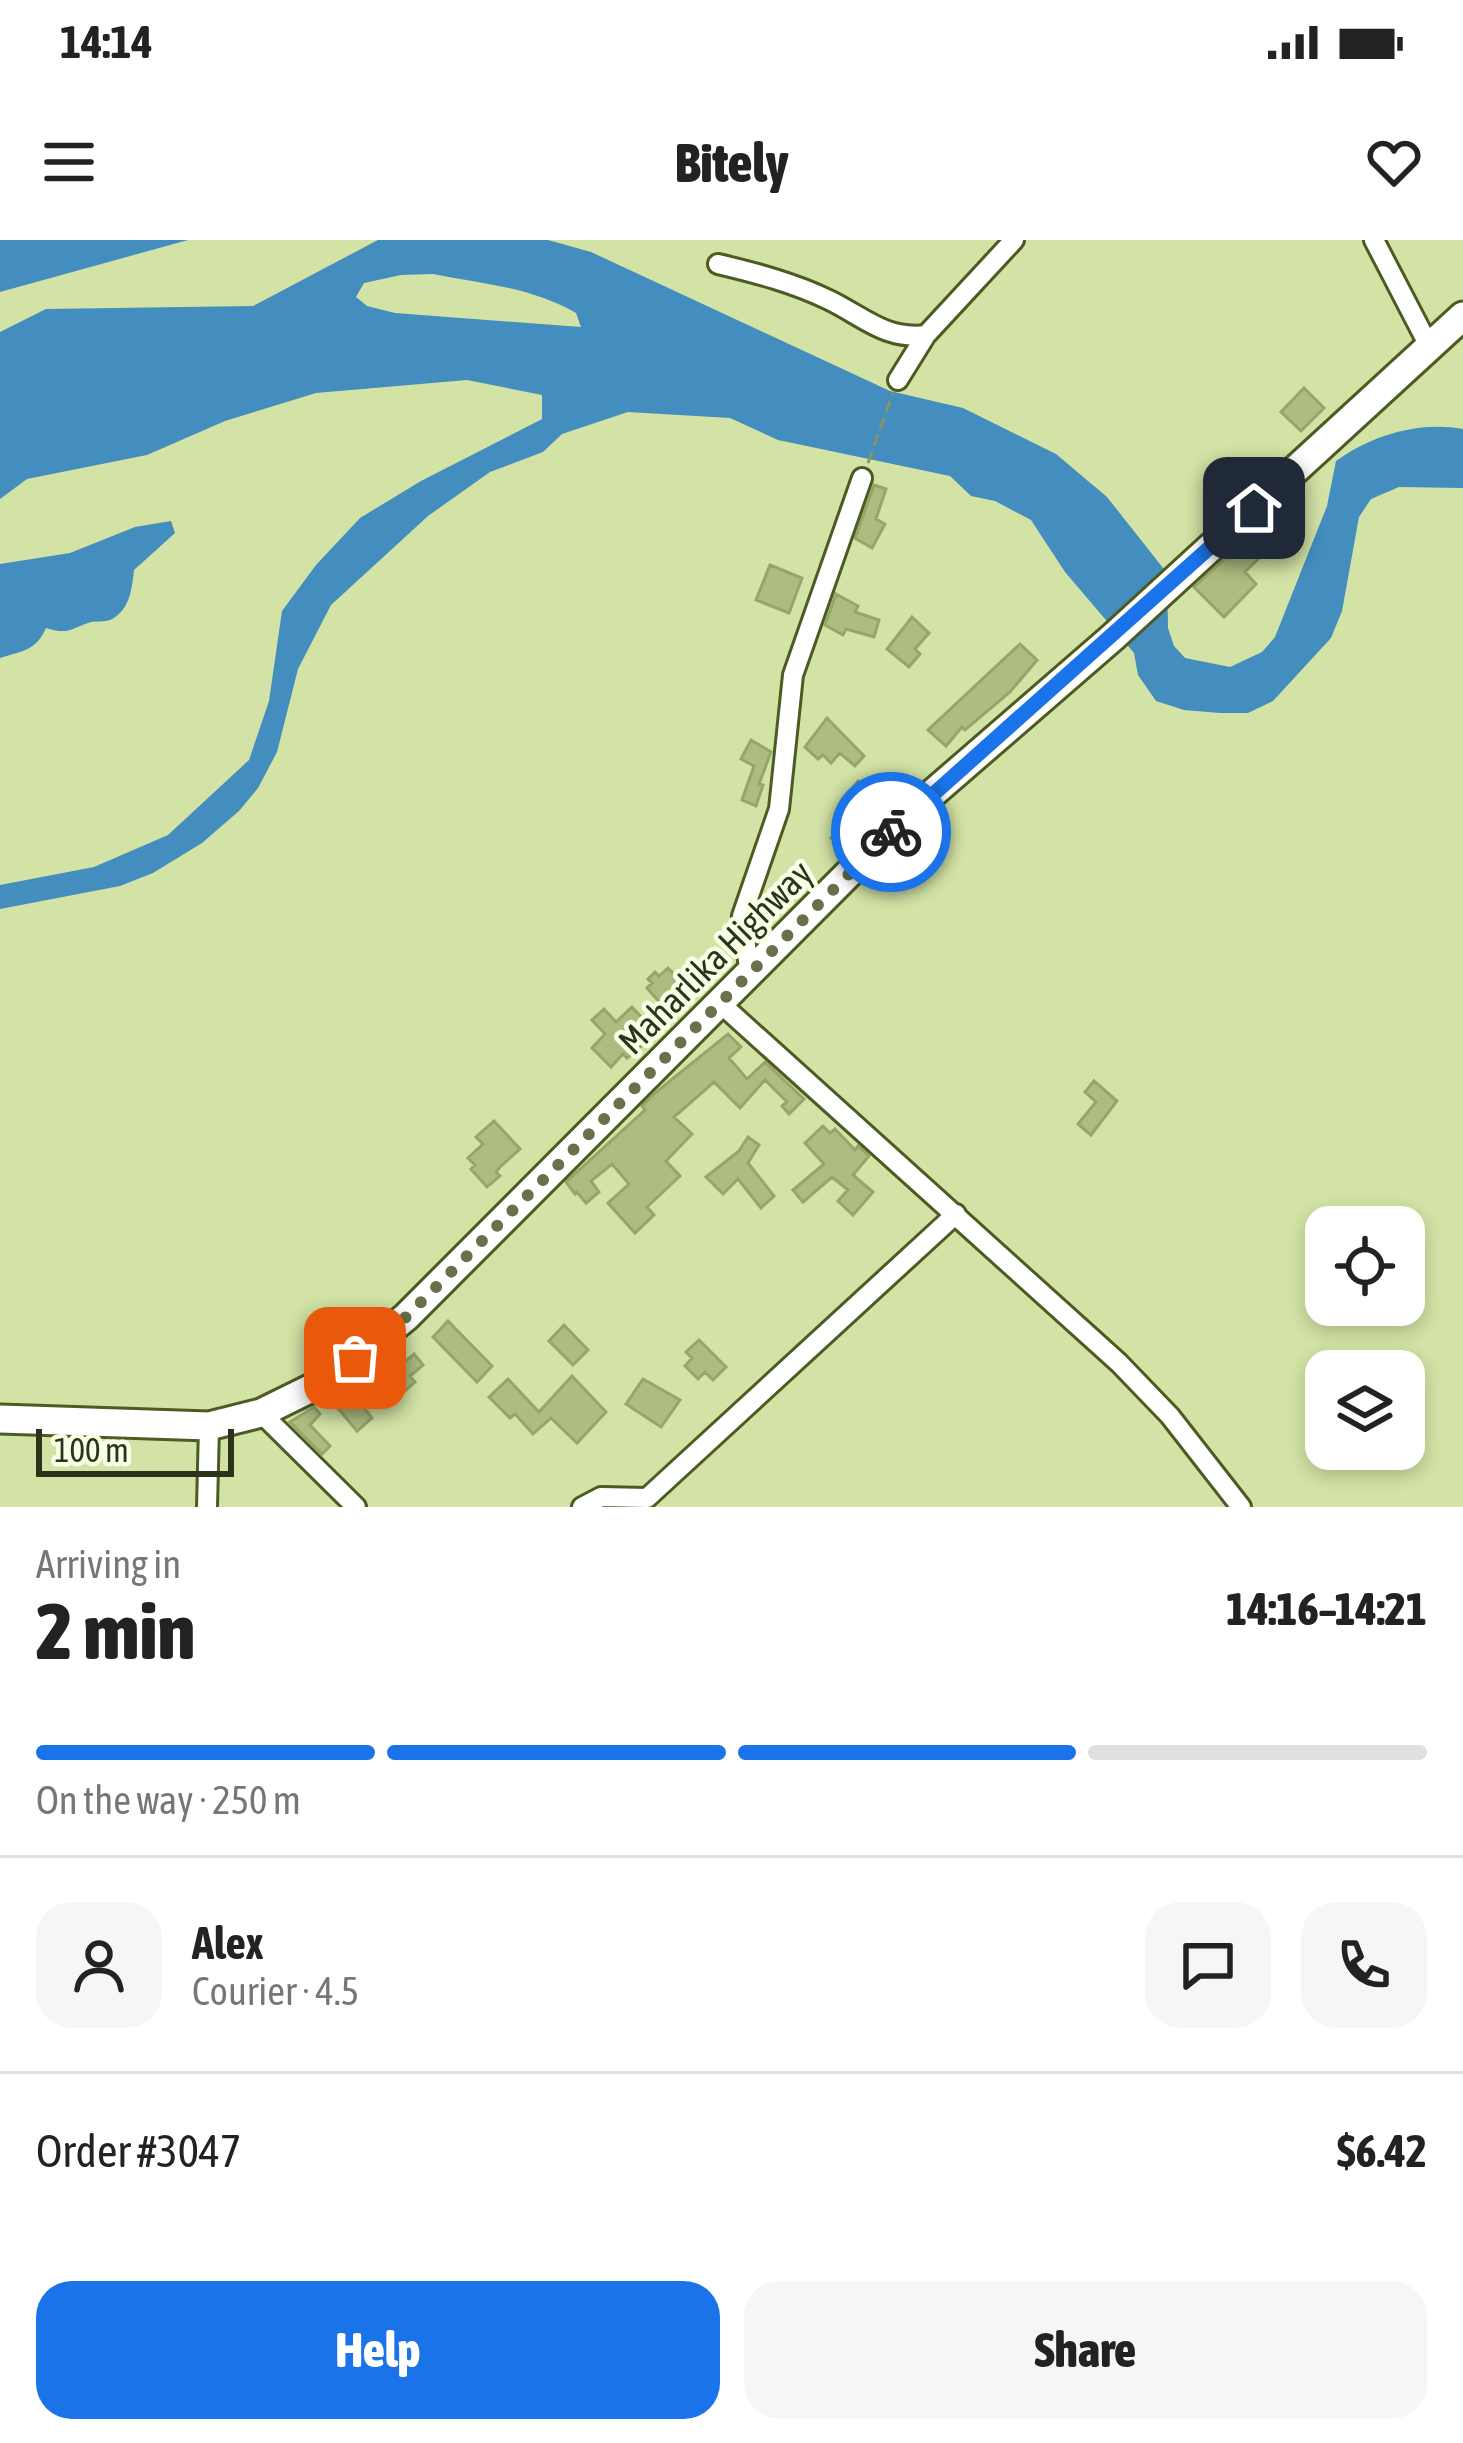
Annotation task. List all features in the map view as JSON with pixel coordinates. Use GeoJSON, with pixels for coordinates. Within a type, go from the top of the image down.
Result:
{"type":"FeatureCollection","features":[{"type":"Feature","properties":{"kind":"highway","name":"Maharlika Highway"},"geometry":{"type":"LineString","coordinates":[[0,1419],[209,1426],[261,1413],[330,1379],[406,1317],[903,819],[1113,638],[1463,316]]}},
{"type":"Feature","properties":{"kind":"street"},"geometry":{"type":"LineString","coordinates":[[898,380],[926,335],[1014,240]]}},
{"type":"Feature","properties":{"kind":"street"},"geometry":{"type":"LineString","coordinates":[[1374,240],[1429,346]]}},
{"type":"Feature","properties":{"kind":"street"},"geometry":{"type":"LineString","coordinates":[[718,264],[828,300],[883,332],[926,335]]}},
{"type":"Feature","properties":{"kind":"street"},"geometry":{"type":"LineString","coordinates":[[750,975],[742,916],[779,809],[794,675],[862,478]]}},
{"type":"Feature","properties":{"kind":"street"},"geometry":{"type":"LineString","coordinates":[[721,1004],[1119,1363],[1170,1416],[1241,1507]]}},
{"type":"Feature","properties":{"kind":"street"},"geometry":{"type":"LineString","coordinates":[[582,1507],[601,1497],[647,1498],[956,1214]]}},
{"type":"Feature","properties":{"kind":"street"},"geometry":{"type":"LineString","coordinates":[[261,1413],[356,1507]]}},
{"type":"Feature","properties":{"kind":"street"},"geometry":{"type":"LineString","coordinates":[[207,1507],[209,1426]]}},
{"type":"Feature","properties":{"kind":"path"},"geometry":{"type":"LineString","coordinates":[[862,478],[898,380]]}},
{"type":"Feature","properties":{"kind":"water"},"geometry":{"type":"Polygon","coordinates":[[[0,240],[188,240],[0,292],[0,240]]]}},
{"type":"Feature","properties":{"kind":"water"},"geometry":{"type":"Polygon","coordinates":[[[378,240],[548,240],[591,252],[890,391],[963,408],[1056,454],[1107,497],[1167,573],[1168,628],[1174,646],[1185,658],[1230,667],[1262,652],[1275,637],[1327,506],[1336,461],[1396,432],[1463,429],[1463,488],[1399,487],[1371,499],[1359,517],[1342,611],[1331,638],[1273,701],[1248,713],[1184,710],[1156,701],[1138,675],[1134,653],[1065,572],[1031,520],[995,501],[971,496],[950,476],[778,440],[730,418],[628,412],[562,434],[543,452],[490,472],[428,516],[331,605],[298,669],[277,752],[258,788],[202,843],[153,873],[120,886],[0,909],[0,885],[94,867],[168,835],[249,760],[269,701],[282,611],[316,565],[360,518],[542,419],[542,395],[467,380],[316,393],[225,421],[147,455],[27,479],[0,499],[0,332],[46,309],[253,306],[378,240]],[[433,274],[364,283],[356,297],[367,306],[395,313],[581,327],[576,313],[541,297],[433,274]]]}},
{"type":"Feature","properties":{"kind":"water"},"geometry":{"type":"Polygon","coordinates":[[[171,521],[175,533],[134,570],[129,598],[117,616],[65,631],[46,628],[33,646],[0,658],[0,564],[70,553],[135,527],[171,521]]]}},
{"type":"Feature","properties":{"kind":"building"},"geometry":{"type":"Polygon","coordinates":[[[1304,388],[1324,408],[1301,431],[1281,412],[1304,388]]]}},
{"type":"Feature","properties":{"kind":"building"},"geometry":{"type":"Polygon","coordinates":[[[874,485],[886,489],[876,519],[885,524],[872,548],[855,538],[874,485]]]}},
{"type":"Feature","properties":{"kind":"building"},"geometry":{"type":"Polygon","coordinates":[[[1252,534],[1267,550],[1245,572],[1256,584],[1224,617],[1194,587],[1252,534]]]}},
{"type":"Feature","properties":{"kind":"building"},"geometry":{"type":"Polygon","coordinates":[[[770,565],[802,578],[789,613],[756,600],[770,565]]]}},
{"type":"Feature","properties":{"kind":"building"},"geometry":{"type":"Polygon","coordinates":[[[836,594],[858,606],[855,612],[879,620],[874,637],[846,629],[843,635],[825,625],[836,594]]]}},
{"type":"Feature","properties":{"kind":"building"},"geometry":{"type":"Polygon","coordinates":[[[912,617],[929,633],[915,649],[920,654],[909,667],[887,649],[912,617]]]}},
{"type":"Feature","properties":{"kind":"building"},"geometry":{"type":"Polygon","coordinates":[[[1020,644],[1037,660],[1010,692],[965,730],[962,727],[946,746],[928,730],[1020,644]]]}},
{"type":"Feature","properties":{"kind":"building"},"geometry":{"type":"Polygon","coordinates":[[[827,718],[864,756],[855,766],[840,753],[831,763],[805,747],[827,718]]]}},
{"type":"Feature","properties":{"kind":"building"},"geometry":{"type":"Polygon","coordinates":[[[751,740],[771,752],[756,806],[742,800],[754,766],[741,759],[751,740]]]}},
{"type":"Feature","properties":{"kind":"building"},"geometry":{"type":"Polygon","coordinates":[[[858,781],[885,800],[877,811],[870,806],[842,846],[831,838],[846,818],[841,814],[855,796],[850,792],[858,781]]]}},
{"type":"Feature","properties":{"kind":"building"},"geometry":{"type":"Polygon","coordinates":[[[668,968],[689,990],[670,1014],[647,988],[655,972],[659,976],[668,968]]]}},
{"type":"Feature","properties":{"kind":"building"},"geometry":{"type":"Polygon","coordinates":[[[632,1007],[657,1034],[611,1067],[592,1048],[605,1034],[592,1020],[604,1009],[616,1022],[632,1007]]]}},
{"type":"Feature","properties":{"kind":"building"},"geometry":{"type":"Polygon","coordinates":[[[728,1034],[741,1047],[729,1058],[747,1079],[765,1062],[804,1099],[789,1114],[782,1106],[787,1102],[765,1080],[740,1108],[714,1082],[674,1117],[692,1134],[666,1161],[680,1176],[647,1207],[654,1215],[635,1233],[608,1203],[629,1184],[612,1164],[591,1181],[599,1192],[586,1203],[575,1194],[566,1182],[645,1110],[642,1106],[655,1093],[728,1034]]]}},
{"type":"Feature","properties":{"kind":"building"},"geometry":{"type":"Polygon","coordinates":[[[1094,1081],[1117,1101],[1091,1135],[1078,1124],[1096,1102],[1085,1092],[1094,1081]]]}},
{"type":"Feature","properties":{"kind":"building"},"geometry":{"type":"Polygon","coordinates":[[[494,1121],[520,1149],[487,1187],[468,1158],[483,1144],[476,1137],[494,1121]]]}},
{"type":"Feature","properties":{"kind":"building"},"geometry":{"type":"Polygon","coordinates":[[[823,1126],[830,1133],[835,1129],[855,1150],[858,1146],[869,1156],[853,1175],[873,1192],[853,1215],[838,1201],[848,1190],[832,1177],[803,1202],[793,1190],[824,1164],[805,1143],[823,1126]]]}},
{"type":"Feature","properties":{"kind":"building"},"geometry":{"type":"Polygon","coordinates":[[[748,1137],[759,1145],[748,1163],[774,1196],[761,1208],[738,1179],[723,1194],[706,1177],[739,1151],[748,1137]]]}},
{"type":"Feature","properties":{"kind":"building"},"geometry":{"type":"Polygon","coordinates":[[[448,1321],[492,1366],[477,1382],[433,1337],[448,1321]]]}},
{"type":"Feature","properties":{"kind":"building"},"geometry":{"type":"Polygon","coordinates":[[[564,1325],[588,1350],[573,1365],[549,1341],[564,1325]]]}},
{"type":"Feature","properties":{"kind":"building"},"geometry":{"type":"Polygon","coordinates":[[[699,1340],[726,1367],[713,1380],[705,1372],[698,1379],[685,1366],[692,1358],[686,1352],[699,1340]]]}},
{"type":"Feature","properties":{"kind":"building"},"geometry":{"type":"Polygon","coordinates":[[[390,1353],[400,1366],[414,1354],[423,1365],[410,1376],[415,1382],[399,1396],[378,1363],[390,1353]]]}},
{"type":"Feature","properties":{"kind":"building"},"geometry":{"type":"Polygon","coordinates":[[[572,1376],[606,1412],[577,1443],[551,1418],[533,1434],[515,1414],[510,1418],[489,1397],[508,1379],[539,1412],[572,1376]]]}},
{"type":"Feature","properties":{"kind":"building"},"geometry":{"type":"Polygon","coordinates":[[[364,1378],[380,1397],[365,1409],[372,1418],[357,1431],[337,1407],[364,1378]]]}},
{"type":"Feature","properties":{"kind":"building"},"geometry":{"type":"Polygon","coordinates":[[[643,1379],[680,1400],[661,1427],[626,1404],[643,1379]]]}},
{"type":"Feature","properties":{"kind":"building"},"geometry":{"type":"Polygon","coordinates":[[[314,1407],[320,1414],[310,1425],[330,1446],[322,1454],[290,1422],[314,1407]]]}},
{"type":"Feature","properties":{"kind":"way so far"},"geometry":{"type":"LineString","coordinates":[[355,1358],[406,1317],[891,832]]}},
{"type":"Feature","properties":{"kind":"route"},"geometry":{"type":"LineString","coordinates":[[891,832],[1254,508]]}}]}
